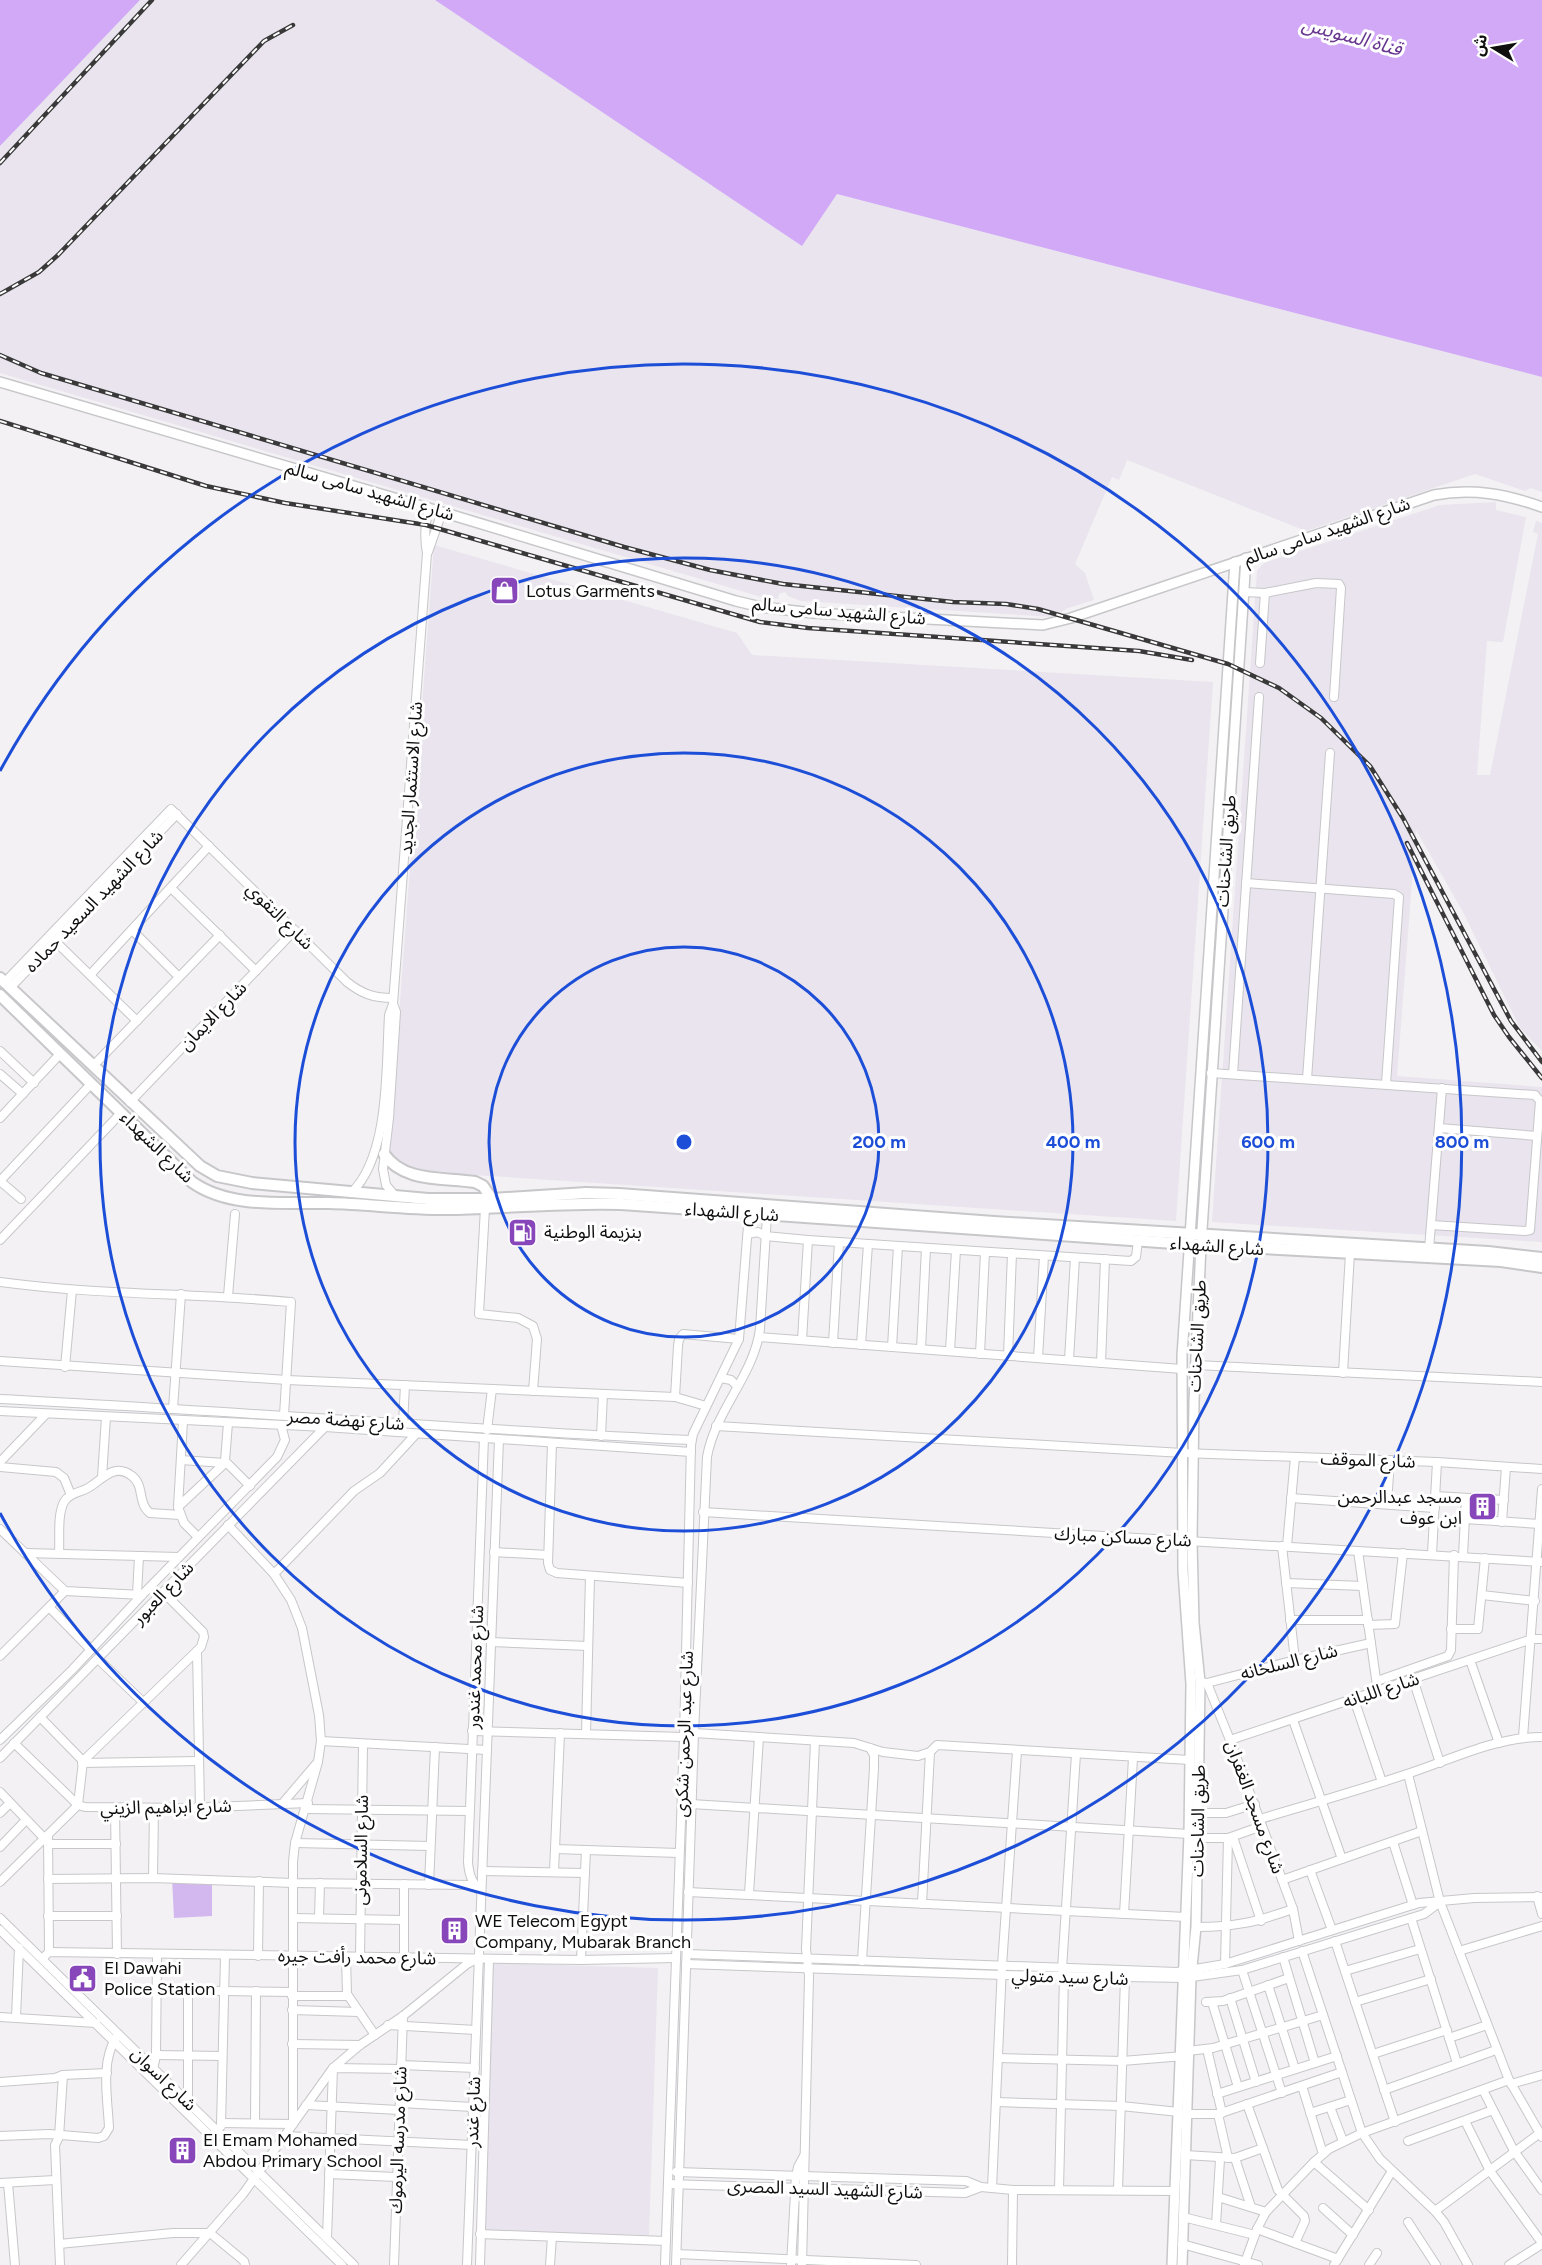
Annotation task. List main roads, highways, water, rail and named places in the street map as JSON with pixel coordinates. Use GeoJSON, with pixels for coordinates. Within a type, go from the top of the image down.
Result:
{"type":"FeatureCollection","features":[{"type":"Feature","properties":{"kind":"highway","name":"شارع الشهداء"},"geometry":{"type":"LineString","coordinates":[[5,983],[200,1166],[217,1176],[252,1183],[428,1199],[603,1193],[1350,1253],[1501,1261],[1542,1267]]}},
{"type":"Feature","properties":{"kind":"highway","name":"شارع الشهداء"},"geometry":{"type":"LineString","coordinates":[[0,996],[192,1182],[207,1192],[225,1197],[254,1201],[417,1209],[592,1203],[749,1214],[1038,1228],[1138,1240],[1189,1239]]}},
{"type":"Feature","properties":{"kind":"highway"},"geometry":{"type":"LineString","coordinates":[[380,1153],[405,1173],[475,1182],[483,1186],[492,1198]]}},
{"type":"Feature","properties":{"kind":"highway"},"geometry":{"type":"LineString","coordinates":[[225,1197],[230,1190],[227,1178]]}},
{"type":"Feature","properties":{"kind":"highway"},"geometry":{"type":"LineString","coordinates":[[252,1183],[248,1194],[254,1201]]}},
{"type":"Feature","properties":{"kind":"highway","name":"شارع الشهداء"},"geometry":{"type":"LineString","coordinates":[[1201,1240],[1506,1253],[1542,1258]]}},
{"type":"Feature","properties":{"kind":"main road","name":"شارع الشهيد سامى سالم"},"geometry":{"type":"LineString","coordinates":[[0,382],[736,601],[782,610],[824,614],[1043,625],[1434,495],[1473,491],[1497,493],[1542,507]]}},
{"type":"Feature","properties":{"kind":"main road","name":"طريق الشاحنات"},"geometry":{"type":"LineString","coordinates":[[1188,1974],[1196,1927],[1190,1760],[1191,1684],[1184,1601],[1188,1541],[1188,1453],[1194,1402],[1211,1073],[1246,558]]}},
{"type":"Feature","properties":{"kind":"main road","name":"طريق الشاحنات"},"geometry":{"type":"LineString","coordinates":[[1188,1453],[1182,1402],[1182,1369],[1203,1013],[1235,562]]}},
{"type":"Feature","properties":{"kind":"main road"},"geometry":{"type":"LineString","coordinates":[[1215,856],[1221,852],[1226,856]]}},
{"type":"Feature","properties":{"kind":"main road"},"geometry":{"type":"LineString","coordinates":[[1203,1013],[1208,1015],[1216,1013]]}},
{"type":"Feature","properties":{"kind":"main road"},"geometry":{"type":"LineString","coordinates":[[1201,1047],[1206,1044],[1213,1046]]}},
{"type":"Feature","properties":{"kind":"main road"},"geometry":{"type":"LineString","coordinates":[[1182,1381],[1190,1384],[1195,1381]]}},
{"type":"Feature","properties":{"kind":"main road"},"geometry":{"type":"LineString","coordinates":[[1182,1402],[1188,1399],[1194,1402]]}},
{"type":"Feature","properties":{"kind":"main road","name":"طريق الشاحنات"},"geometry":{"type":"LineString","coordinates":[[1183,2113],[1188,1974],[1186,1917],[1198,1813],[1203,1683],[1194,1623],[1188,1541]]}},
{"type":"Feature","properties":{"kind":"main road"},"geometry":{"type":"LineString","coordinates":[[1182,2265],[1185,2155],[1183,2113]]}},
{"type":"Feature","properties":{"kind":"main road"},"geometry":{"type":"LineString","coordinates":[[1172,2265],[1175,2191],[1183,2113]]}},
{"type":"Feature","properties":{"kind":"water"},"geometry":{"type":"Polygon","coordinates":[[[0,0],[140,0],[0,146],[0,0]]]}},
{"type":"Feature","properties":{"kind":"water","name":"قناة السويس"},"geometry":{"type":"Polygon","coordinates":[[[435,0],[1542,0],[1542,377],[837,194],[802,246],[435,0]]]}},
{"type":"Feature","properties":{"kind":"railway"},"geometry":{"type":"LineString","coordinates":[[0,163],[152,0]]}},
{"type":"Feature","properties":{"kind":"railway"},"geometry":{"type":"LineString","coordinates":[[0,294],[39,272],[58,255],[264,41],[293,25]]}},
{"type":"Feature","properties":{"kind":"railway"},"geometry":{"type":"LineString","coordinates":[[0,355],[41,373],[624,547],[710,570],[783,584],[953,602],[1006,604],[1038,609],[1228,664],[1279,688],[1321,718],[1370,766],[1403,818],[1511,1021],[1542,1062]]}},
{"type":"Feature","properties":{"kind":"railway"},"geometry":{"type":"LineString","coordinates":[[0,421],[206,486],[285,503],[426,525],[760,622],[808,628],[1139,651],[1192,660]]}},
{"type":"Feature","properties":{"kind":"railway"},"geometry":{"type":"LineString","coordinates":[[1407,843],[1494,1015],[1542,1078]]}},
{"type":"Feature","properties":{"kind":"place","name":"Lotus Garments"},"geometry":{"type":"Point","coordinates":[505,591]}},
{"type":"Feature","properties":{"kind":"place","name":"بنزيمة الوطنية"},"geometry":{"type":"Point","coordinates":[523,1232]}},
{"type":"Feature","properties":{"kind":"place","name":"مسجد عبدالرحمن ابن عوف"},"geometry":{"type":"Point","coordinates":[1483,1507]}},
{"type":"Feature","properties":{"kind":"place","name":"WE Telecom Egypt Company, Mubarak Branch"},"geometry":{"type":"Point","coordinates":[454,1931]}},
{"type":"Feature","properties":{"kind":"place","name":"El Dawahi Police Station"},"geometry":{"type":"Point","coordinates":[83,1978]}},
{"type":"Feature","properties":{"kind":"place","name":"El Emam Mohamed Abdou Primary School"},"geometry":{"type":"Point","coordinates":[182,2150]}}]}
